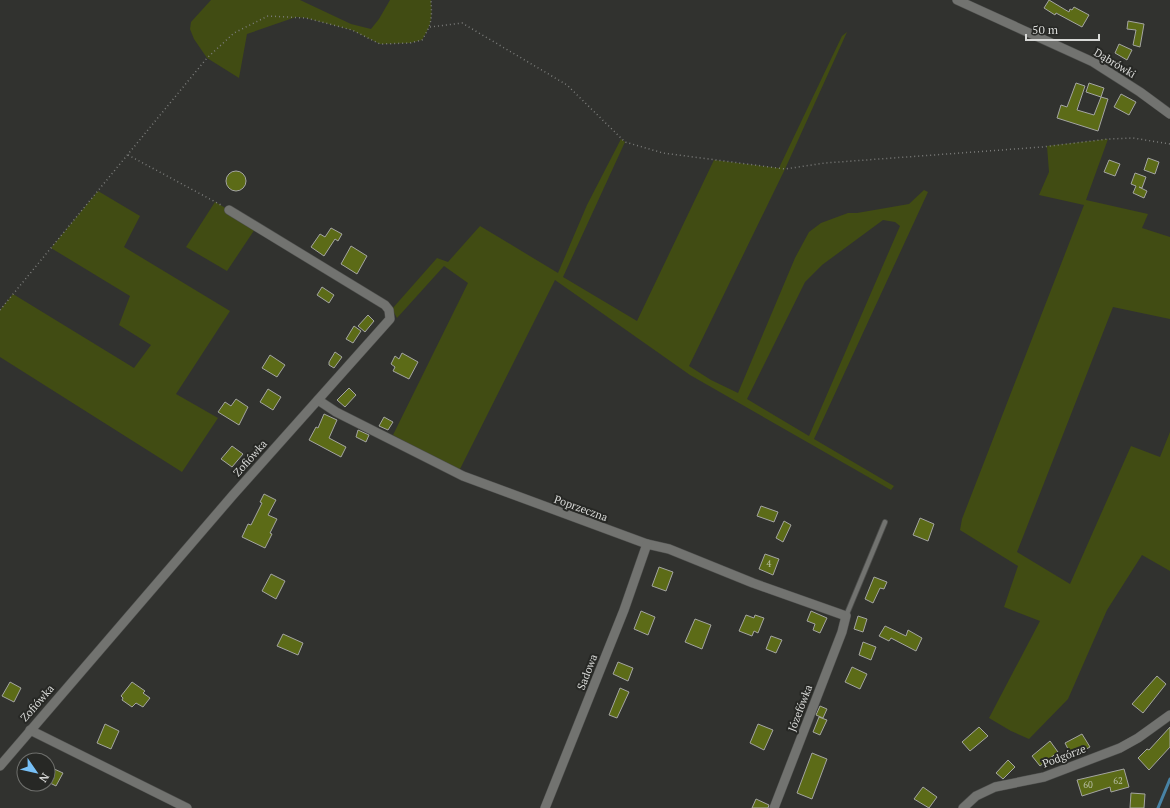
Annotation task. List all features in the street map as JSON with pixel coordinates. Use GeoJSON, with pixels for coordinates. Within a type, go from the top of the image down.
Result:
{"type":"FeatureCollection","features":[{"type":"Feature","properties":{"kind":"street","name":"Dąbrówki"},"geometry":{"type":"LineString","coordinates":[[957,0],[1093,62],[1140,92],[1170,114]]}},
{"type":"Feature","properties":{"kind":"street","name":"Zofiówka"},"geometry":{"type":"LineString","coordinates":[[0,766],[318,400],[388,323],[391,315],[385,305],[326,267],[229,210]]}},
{"type":"Feature","properties":{"kind":"street","name":"Poprzeczna"},"geometry":{"type":"LineString","coordinates":[[318,400],[336,412],[463,476],[647,544],[669,549],[753,584],[846,616]]}},
{"type":"Feature","properties":{"kind":"street","name":"Sadowa"},"geometry":{"type":"LineString","coordinates":[[545,808],[624,610],[647,544]]}},
{"type":"Feature","properties":{"kind":"street","name":"Józefówka"},"geometry":{"type":"LineString","coordinates":[[774,808],[842,632],[846,616]]}},
{"type":"Feature","properties":{"kind":"street","name":"Podgórze"},"geometry":{"type":"LineString","coordinates":[[963,808],[976,796],[995,787],[1044,777],[1120,748],[1138,738],[1170,715]]}},
{"type":"Feature","properties":{"kind":"street"},"geometry":{"type":"LineString","coordinates":[[30,730],[187,808]]}},
{"type":"Feature","properties":{"kind":"lane"},"geometry":{"type":"LineString","coordinates":[[846,616],[885,522]]}},
{"type":"Feature","properties":{"kind":"path"},"geometry":{"type":"LineString","coordinates":[[0,310],[207,58],[234,33],[268,16],[306,18],[352,30],[380,44],[410,43],[422,40],[430,28],[432,19],[431,0]]}},
{"type":"Feature","properties":{"kind":"path"},"geometry":{"type":"LineString","coordinates":[[430,28],[462,23],[567,85],[625,142],[663,153],[785,169],[825,163],[1042,147],[1108,139],[1133,138],[1170,144]]}},
{"type":"Feature","properties":{"kind":"path"},"geometry":{"type":"LineString","coordinates":[[128,154],[229,210]]}},
{"type":"Feature","properties":{"kind":"green space"},"geometry":{"type":"Polygon","coordinates":[[[211,0],[300,0],[351,24],[371,29],[379,19],[390,0],[431,0],[431,17],[430,25],[422,40],[410,43],[380,44],[352,30],[306,18],[296,17],[247,34],[239,78],[207,58],[194,39],[190,29],[191,22],[211,0]]]}},
{"type":"Feature","properties":{"kind":"green space"},"geometry":{"type":"Polygon","coordinates":[[[847,32],[785,169],[689,366],[711,380],[738,393],[795,258],[809,232],[821,223],[848,213],[857,213],[909,204],[924,190],[928,192],[814,439],[894,486],[891,490],[690,375],[555,280],[459,471],[393,435],[468,283],[444,266],[397,318],[392,309],[437,258],[448,262],[480,226],[558,273],[587,205],[621,139],[625,142],[563,277],[637,321],[714,160],[779,168],[842,36],[847,32]],[[883,220],[822,265],[805,282],[747,399],[809,436],[900,226],[895,222],[883,220]]]}},
{"type":"Feature","properties":{"kind":"green space"},"geometry":{"type":"Polygon","coordinates":[[[1108,139],[1086,200],[1148,214],[1142,228],[1170,237],[1170,319],[1113,307],[1017,552],[1070,584],[1131,446],[1160,457],[1170,432],[1170,571],[1142,555],[1107,610],[1068,699],[1029,739],[1011,731],[989,718],[1040,621],[1004,607],[1018,566],[960,530],[962,519],[1084,205],[1039,195],[1049,172],[1047,146],[1108,139]]]}},
{"type":"Feature","properties":{"kind":"green space"},"geometry":{"type":"Polygon","coordinates":[[[98,191],[140,216],[124,247],[230,311],[176,394],[218,418],[182,472],[0,357],[0,310],[13,294],[134,368],[151,345],[119,325],[130,296],[51,248],[98,191]]]}},
{"type":"Feature","properties":{"kind":"green space"},"geometry":{"type":"Polygon","coordinates":[[[215,202],[257,226],[227,271],[186,247],[215,202]]]}},
{"type":"Feature","properties":{"kind":"building"},"geometry":{"type":"Polygon","coordinates":[[[1049,0],[1069,12],[1070,9],[1072,10],[1074,7],[1089,15],[1082,27],[1056,13],[1055,15],[1044,8],[1049,0]]]}},
{"type":"Feature","properties":{"kind":"building"},"geometry":{"type":"Polygon","coordinates":[[[1128,21],[1144,24],[1140,47],[1133,45],[1136,30],[1127,29],[1128,21]]]}},
{"type":"Feature","properties":{"kind":"building"},"geometry":{"type":"Polygon","coordinates":[[[1119,44],[1132,50],[1127,60],[1115,53],[1119,44]]]}},
{"type":"Feature","properties":{"kind":"building"},"geometry":{"type":"Polygon","coordinates":[[[1076,83],[1085,86],[1077,110],[1094,115],[1101,97],[1108,99],[1098,131],[1057,118],[1061,105],[1067,107],[1076,83]]]}},
{"type":"Feature","properties":{"kind":"building"},"geometry":{"type":"Polygon","coordinates":[[[1089,83],[1104,88],[1101,97],[1086,92],[1089,83]]]}},
{"type":"Feature","properties":{"kind":"building"},"geometry":{"type":"Polygon","coordinates":[[[1121,94],[1136,102],[1129,115],[1114,107],[1121,94]]]}},
{"type":"Feature","properties":{"kind":"building"},"geometry":{"type":"Polygon","coordinates":[[[1148,158],[1159,162],[1155,174],[1144,170],[1148,158]]]}},
{"type":"Feature","properties":{"kind":"building"},"geometry":{"type":"Polygon","coordinates":[[[1109,160],[1120,164],[1115,176],[1104,172],[1109,160]]]}},
{"type":"Feature","properties":{"kind":"building"},"geometry":{"type":"Polygon","coordinates":[[[236,171],[243,174],[246,181],[243,188],[236,191],[229,188],[226,181],[229,174],[236,171]]]}},
{"type":"Feature","properties":{"kind":"building"},"geometry":{"type":"Polygon","coordinates":[[[1135,173],[1146,177],[1142,188],[1139,187],[1147,191],[1144,198],[1133,193],[1136,186],[1131,184],[1135,173]]]}},
{"type":"Feature","properties":{"kind":"building"},"geometry":{"type":"Polygon","coordinates":[[[331,228],[342,234],[338,241],[335,239],[324,256],[311,247],[320,234],[325,237],[331,228]]]}},
{"type":"Feature","properties":{"kind":"building"},"geometry":{"type":"Polygon","coordinates":[[[351,246],[367,256],[357,274],[341,264],[351,246]]]}},
{"type":"Feature","properties":{"kind":"building"},"geometry":{"type":"Polygon","coordinates":[[[322,287],[334,295],[329,303],[317,295],[322,287]]]}},
{"type":"Feature","properties":{"kind":"building"},"geometry":{"type":"Polygon","coordinates":[[[368,315],[374,321],[365,332],[358,326],[368,315]]]}},
{"type":"Feature","properties":{"kind":"building"},"geometry":{"type":"Polygon","coordinates":[[[354,326],[361,331],[353,343],[346,339],[354,326]]]}},
{"type":"Feature","properties":{"kind":"building"},"geometry":{"type":"Polygon","coordinates":[[[335,352],[342,357],[334,368],[329,365],[329,362],[335,352]]]}},
{"type":"Feature","properties":{"kind":"building"},"geometry":{"type":"Polygon","coordinates":[[[402,353],[418,362],[409,379],[393,371],[395,367],[391,364],[395,356],[399,359],[402,353]]]}},
{"type":"Feature","properties":{"kind":"building"},"geometry":{"type":"Polygon","coordinates":[[[270,355],[285,365],[277,377],[262,368],[270,355]]]}},
{"type":"Feature","properties":{"kind":"building"},"geometry":{"type":"Polygon","coordinates":[[[349,388],[356,395],[345,407],[337,400],[349,388]]]}},
{"type":"Feature","properties":{"kind":"building"},"geometry":{"type":"Polygon","coordinates":[[[268,389],[281,397],[273,410],[260,402],[268,389]]]}},
{"type":"Feature","properties":{"kind":"building"},"geometry":{"type":"Polygon","coordinates":[[[236,399],[248,407],[239,425],[218,412],[225,402],[231,406],[236,399]]]}},
{"type":"Feature","properties":{"kind":"building"},"geometry":{"type":"Polygon","coordinates":[[[324,414],[337,420],[329,438],[346,447],[341,457],[309,440],[316,427],[318,428],[324,414]]]}},
{"type":"Feature","properties":{"kind":"building"},"geometry":{"type":"Polygon","coordinates":[[[384,417],[393,422],[388,430],[379,426],[384,417]]]}},
{"type":"Feature","properties":{"kind":"building"},"geometry":{"type":"Polygon","coordinates":[[[358,430],[369,435],[366,442],[356,437],[358,430]]]}},
{"type":"Feature","properties":{"kind":"building"},"geometry":{"type":"Polygon","coordinates":[[[232,446],[243,454],[232,467],[221,459],[232,446]]]}},
{"type":"Feature","properties":{"kind":"building"},"geometry":{"type":"Polygon","coordinates":[[[264,494],[276,500],[268,515],[277,519],[265,548],[242,537],[248,524],[251,525],[262,503],[260,502],[264,494]]]}},
{"type":"Feature","properties":{"kind":"building"},"geometry":{"type":"Polygon","coordinates":[[[761,506],[778,512],[774,522],[757,516],[761,506]]]}},
{"type":"Feature","properties":{"kind":"building"},"geometry":{"type":"Polygon","coordinates":[[[920,518],[934,524],[928,541],[913,535],[920,518]]]}},
{"type":"Feature","properties":{"kind":"building"},"geometry":{"type":"Polygon","coordinates":[[[784,521],[791,525],[783,542],[776,538],[784,521]]]}},
{"type":"Feature","properties":{"kind":"building"},"geometry":{"type":"Polygon","coordinates":[[[765,554],[779,559],[773,575],[759,569],[765,554]]]}},
{"type":"Feature","properties":{"kind":"building"},"geometry":{"type":"Polygon","coordinates":[[[659,567],[673,572],[666,591],[652,586],[659,567]]]}},
{"type":"Feature","properties":{"kind":"building"},"geometry":{"type":"Polygon","coordinates":[[[271,574],[285,581],[276,599],[262,591],[271,574]]]}},
{"type":"Feature","properties":{"kind":"building"},"geometry":{"type":"Polygon","coordinates":[[[874,577],[887,582],[884,589],[880,588],[873,603],[865,599],[874,577]]]}},
{"type":"Feature","properties":{"kind":"building"},"geometry":{"type":"Polygon","coordinates":[[[641,611],[655,617],[648,635],[634,629],[641,611]]]}},
{"type":"Feature","properties":{"kind":"building"},"geometry":{"type":"Polygon","coordinates":[[[811,611],[827,618],[820,633],[813,630],[815,624],[807,621],[811,611]]]}},
{"type":"Feature","properties":{"kind":"building"},"geometry":{"type":"Polygon","coordinates":[[[746,615],[754,618],[755,615],[764,618],[758,633],[754,631],[752,636],[739,631],[746,615]]]}},
{"type":"Feature","properties":{"kind":"building"},"geometry":{"type":"Polygon","coordinates":[[[858,616],[867,619],[863,632],[854,629],[858,616]]]}},
{"type":"Feature","properties":{"kind":"building"},"geometry":{"type":"Polygon","coordinates":[[[695,619],[711,625],[702,649],[685,642],[695,619]]]}},
{"type":"Feature","properties":{"kind":"building"},"geometry":{"type":"Polygon","coordinates":[[[885,626],[906,636],[908,630],[922,638],[916,651],[891,638],[889,641],[879,636],[885,626]]]}},
{"type":"Feature","properties":{"kind":"building"},"geometry":{"type":"Polygon","coordinates":[[[283,634],[303,643],[298,655],[277,646],[283,634]]]}},
{"type":"Feature","properties":{"kind":"building"},"geometry":{"type":"Polygon","coordinates":[[[771,636],[782,640],[776,653],[766,649],[771,636]]]}},
{"type":"Feature","properties":{"kind":"building"},"geometry":{"type":"Polygon","coordinates":[[[863,642],[876,647],[871,660],[859,655],[863,642]]]}},
{"type":"Feature","properties":{"kind":"building"},"geometry":{"type":"Polygon","coordinates":[[[618,662],[633,668],[628,681],[613,674],[618,662]]]}},
{"type":"Feature","properties":{"kind":"building"},"geometry":{"type":"Polygon","coordinates":[[[852,667],[867,674],[860,689],[845,682],[852,667]]]}},
{"type":"Feature","properties":{"kind":"building"},"geometry":{"type":"Polygon","coordinates":[[[1157,676],[1166,684],[1143,713],[1132,704],[1157,676]]]}},
{"type":"Feature","properties":{"kind":"building"},"geometry":{"type":"Polygon","coordinates":[[[10,682],[21,688],[14,702],[2,696],[10,682]]]}},
{"type":"Feature","properties":{"kind":"building"},"geometry":{"type":"Polygon","coordinates":[[[132,682],[145,691],[143,693],[150,698],[143,707],[136,703],[132,707],[122,700],[123,698],[121,696],[132,682]]]}},
{"type":"Feature","properties":{"kind":"building"},"geometry":{"type":"Polygon","coordinates":[[[620,688],[629,692],[617,718],[609,715],[620,688]]]}},
{"type":"Feature","properties":{"kind":"building"},"geometry":{"type":"Polygon","coordinates":[[[820,706],[827,709],[823,718],[816,715],[820,706]]]}},
{"type":"Feature","properties":{"kind":"building"},"geometry":{"type":"Polygon","coordinates":[[[819,717],[827,720],[820,735],[813,732],[819,717]]]}},
{"type":"Feature","properties":{"kind":"building"},"geometry":{"type":"Polygon","coordinates":[[[105,724],[119,731],[111,749],[97,743],[105,724]]]}},
{"type":"Feature","properties":{"kind":"building"},"geometry":{"type":"Polygon","coordinates":[[[758,724],[773,730],[764,750],[750,743],[758,724]]]}},
{"type":"Feature","properties":{"kind":"building"},"geometry":{"type":"Polygon","coordinates":[[[979,727],[988,736],[970,751],[962,742],[979,727]]]}},
{"type":"Feature","properties":{"kind":"building"},"geometry":{"type":"Polygon","coordinates":[[[1170,727],[1170,747],[1149,770],[1138,758],[1147,749],[1149,750],[1170,727]]]}},
{"type":"Feature","properties":{"kind":"building"},"geometry":{"type":"Polygon","coordinates":[[[1082,734],[1090,747],[1072,757],[1065,743],[1082,734]]]}},
{"type":"Feature","properties":{"kind":"building"},"geometry":{"type":"Polygon","coordinates":[[[1050,741],[1058,752],[1040,766],[1032,756],[1050,741]]]}},
{"type":"Feature","properties":{"kind":"building"},"geometry":{"type":"Polygon","coordinates":[[[812,753],[827,759],[812,799],[797,793],[812,753]]]}},
{"type":"Feature","properties":{"kind":"building"},"geometry":{"type":"Polygon","coordinates":[[[1008,760],[1015,767],[1003,779],[996,773],[1008,760]]]}},
{"type":"Feature","properties":{"kind":"building"},"geometry":{"type":"Polygon","coordinates":[[[1124,769],[1129,787],[1111,792],[1110,787],[1082,796],[1077,780],[1124,769]]]}},
{"type":"Feature","properties":{"kind":"building"},"geometry":{"type":"Polygon","coordinates":[[[56,770],[63,773],[56,786],[56,770]]]}},
{"type":"Feature","properties":{"kind":"building"},"geometry":{"type":"Polygon","coordinates":[[[923,787],[937,797],[929,808],[914,799],[923,787]]]}},
{"type":"Feature","properties":{"kind":"building"},"geometry":{"type":"Polygon","coordinates":[[[1131,793],[1145,794],[1144,808],[1130,808],[1131,793]]]}},
{"type":"Feature","properties":{"kind":"building"},"geometry":{"type":"Polygon","coordinates":[[[756,799],[769,805],[768,808],[752,808],[756,799]]]}},
{"type":"Feature","properties":{"kind":"waterway"},"geometry":{"type":"LineString","coordinates":[[1158,808],[1170,779]]}}]}
